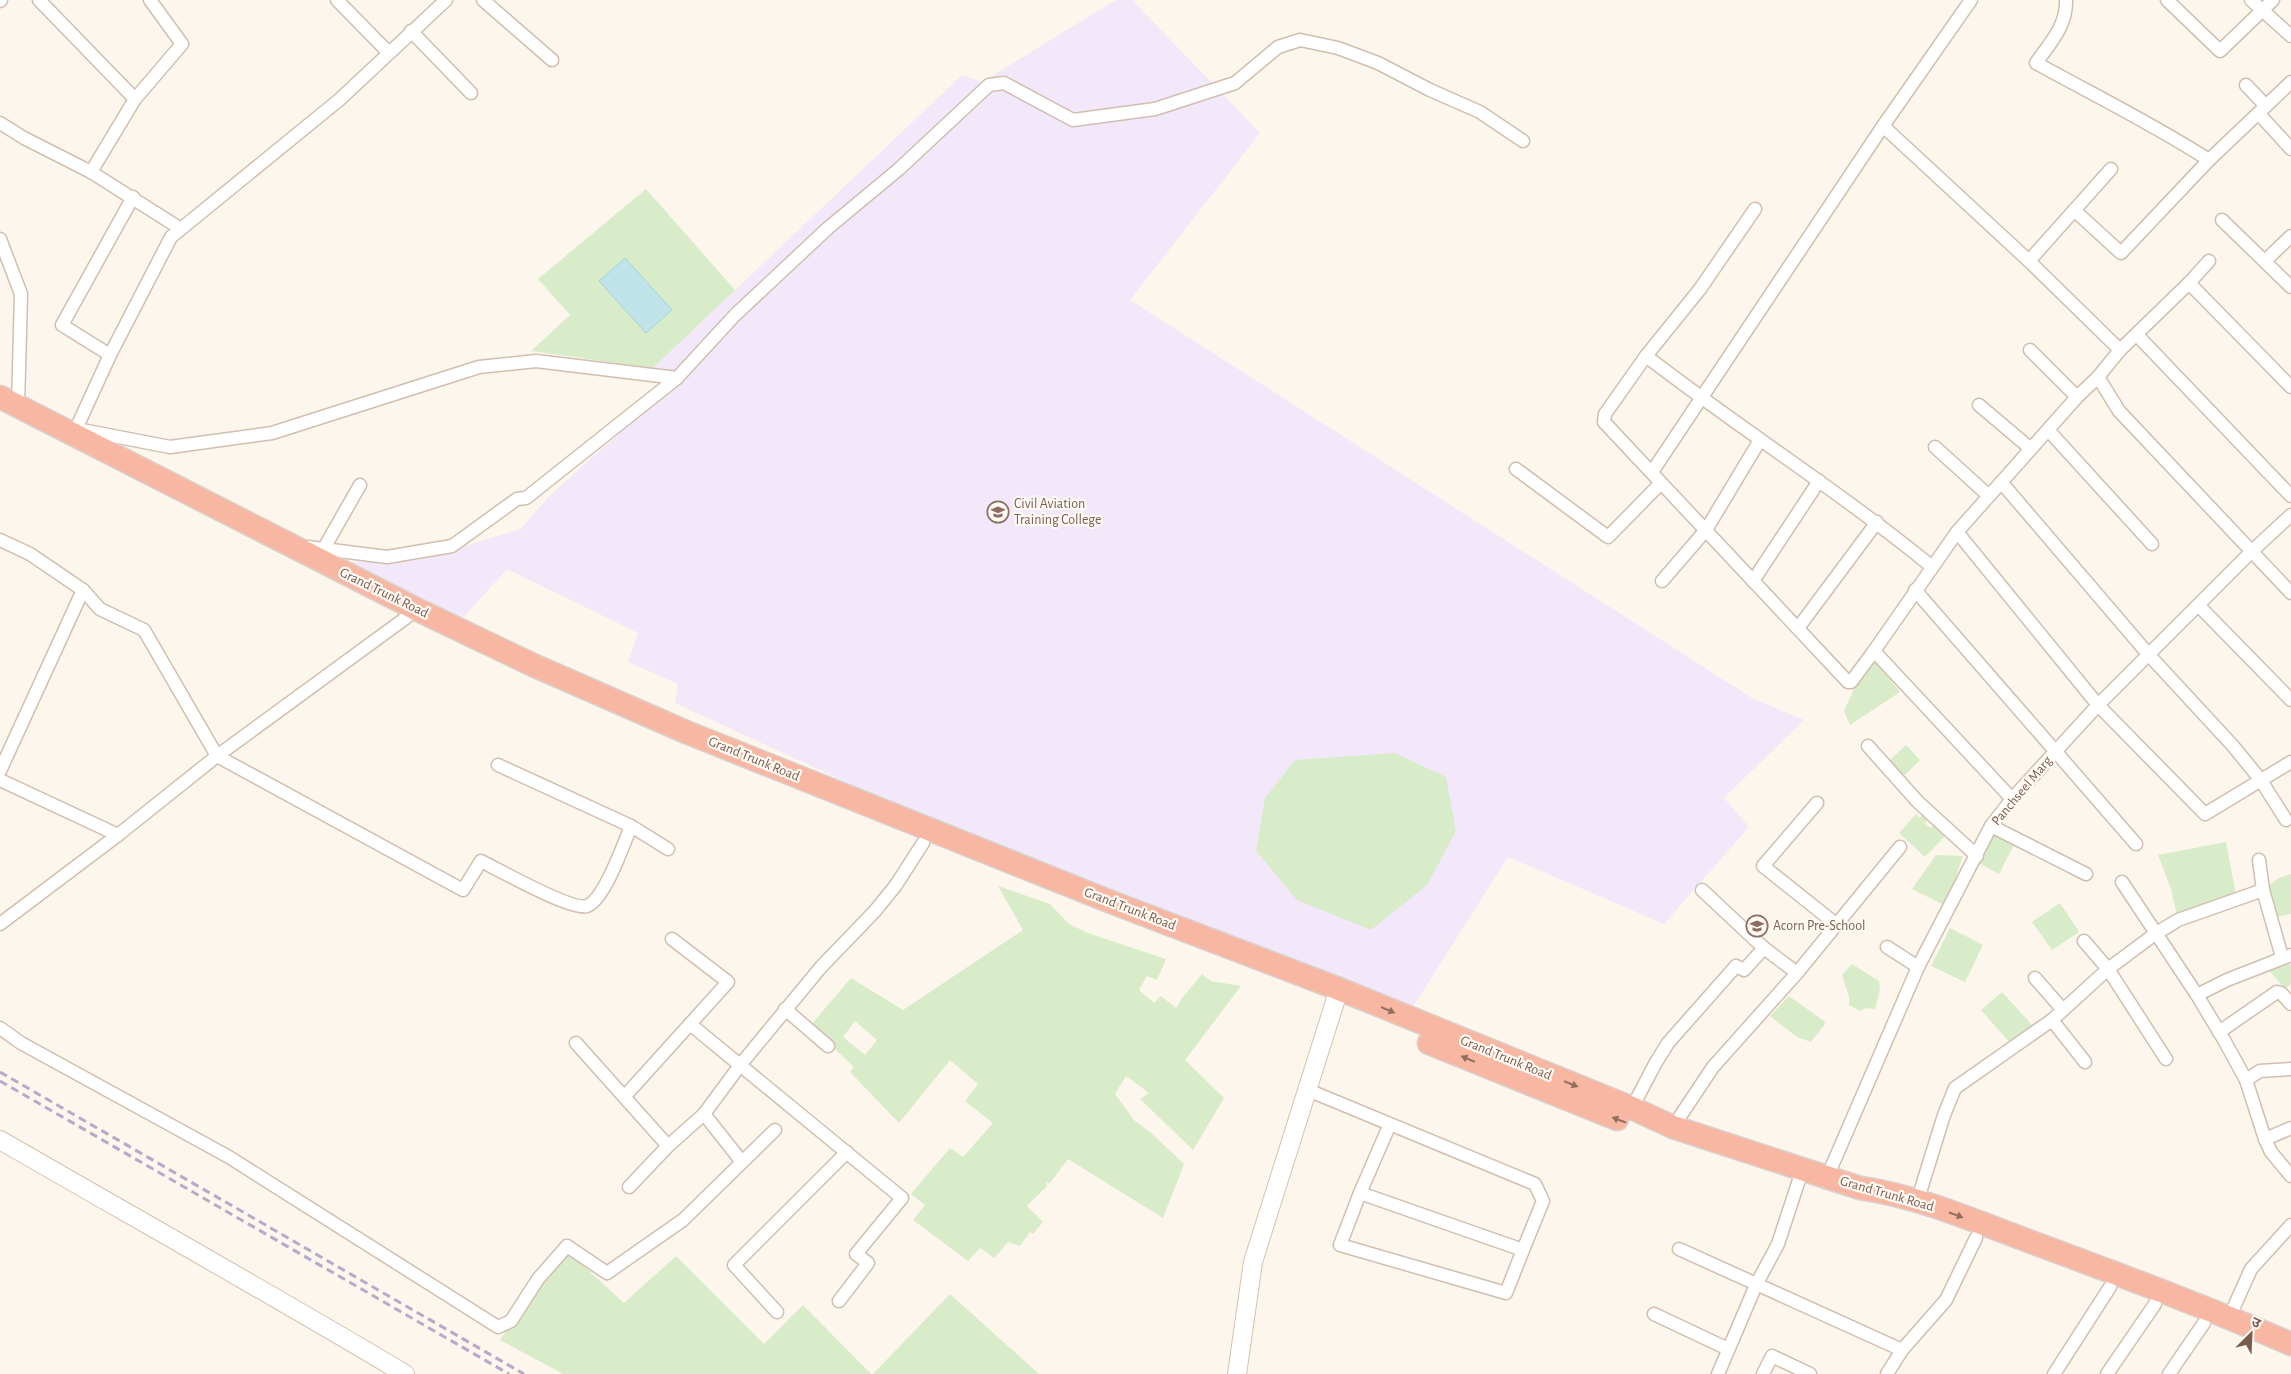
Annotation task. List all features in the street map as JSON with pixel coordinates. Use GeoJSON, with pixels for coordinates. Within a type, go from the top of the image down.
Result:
{"type":"FeatureCollection","features":[{"type":"Feature","properties":{"kind":"highway","name":"Grand Trunk Road"},"geometry":{"type":"LineString","coordinates":[[6,406],[72,430],[284,543],[533,665],[686,732],[1111,902],[1337,996],[1506,1076],[1627,1123],[1799,1180],[1825,1181],[1886,1192],[1918,1202],[2160,1289],[2291,1344]]}},
{"type":"Feature","properties":{"kind":"highway","name":"Grand Trunk Road"},"geometry":{"type":"LineString","coordinates":[[6,406],[407,617],[587,704],[704,755],[923,844],[1337,996],[1632,1108],[1673,1127],[1825,1181],[2110,1287],[2291,1359]]}},
{"type":"Feature","properties":{"kind":"main road"},"geometry":{"type":"LineString","coordinates":[[1237,1374],[1254,1262],[1337,996]]}},
{"type":"Feature","properties":{"kind":"main road"},"geometry":{"type":"LineString","coordinates":[[0,1140],[405,1374]]}},
{"type":"Feature","properties":{"kind":"street"},"geometry":{"type":"LineString","coordinates":[[39,0],[134,99]]}},
{"type":"Feature","properties":{"kind":"street"},"geometry":{"type":"LineString","coordinates":[[92,172],[134,99],[182,44],[150,0]]}},
{"type":"Feature","properties":{"kind":"street"},"geometry":{"type":"LineString","coordinates":[[337,0],[388,52]]}},
{"type":"Feature","properties":{"kind":"street"},"geometry":{"type":"LineString","coordinates":[[446,0],[338,100],[171,237],[72,430],[170,447],[272,433],[478,367],[536,361],[677,378]]}},
{"type":"Feature","properties":{"kind":"street"},"geometry":{"type":"LineString","coordinates":[[483,0],[552,60]]}},
{"type":"Feature","properties":{"kind":"street"},"geometry":{"type":"LineString","coordinates":[[1652,472],[1883,126],[1971,0]]}},
{"type":"Feature","properties":{"kind":"street"},"geometry":{"type":"LineString","coordinates":[[2066,0],[2066,13],[2062,26],[2036,63],[2130,115],[2165,131],[2210,160]]}},
{"type":"Feature","properties":{"kind":"street"},"geometry":{"type":"LineString","coordinates":[[2167,0],[2220,51],[2273,0]]}},
{"type":"Feature","properties":{"kind":"street"},"geometry":{"type":"LineString","coordinates":[[2251,0],[2291,36]]}},
{"type":"Feature","properties":{"kind":"street"},"geometry":{"type":"LineString","coordinates":[[412,31],[471,93]]}},
{"type":"Feature","properties":{"kind":"street"},"geometry":{"type":"LineString","coordinates":[[284,543],[323,550],[387,557],[452,546],[517,499],[526,498],[677,378],[735,314],[828,228],[899,170],[989,86],[1004,83],[1073,120],[1155,109],[1235,83],[1278,47],[1300,40],[1338,48],[1378,63],[1430,90],[1480,112],[1523,142]]}},
{"type":"Feature","properties":{"kind":"street"},"geometry":{"type":"LineString","coordinates":[[2074,210],[2121,253],[2210,160],[2291,82]]}},
{"type":"Feature","properties":{"kind":"street"},"geometry":{"type":"LineString","coordinates":[[2246,85],[2291,149]]}},
{"type":"Feature","properties":{"kind":"street"},"geometry":{"type":"LineString","coordinates":[[0,123],[24,138],[92,172],[181,229]]}},
{"type":"Feature","properties":{"kind":"street"},"geometry":{"type":"LineString","coordinates":[[1883,126],[2029,261],[2120,350]]}},
{"type":"Feature","properties":{"kind":"street"},"geometry":{"type":"LineString","coordinates":[[2029,261],[2111,169]]}},
{"type":"Feature","properties":{"kind":"street"},"geometry":{"type":"LineString","coordinates":[[110,354],[62,325],[133,197]]}},
{"type":"Feature","properties":{"kind":"street"},"geometry":{"type":"LineString","coordinates":[[1755,209],[1700,289],[1646,356],[1605,414],[1604,422],[1848,682],[1851,682],[1874,651],[1931,566],[1957,532],[2098,377],[2120,350],[2189,283],[2208,261]]}},
{"type":"Feature","properties":{"kind":"street"},"geometry":{"type":"LineString","coordinates":[[2222,220],[2291,287]]}},
{"type":"Feature","properties":{"kind":"street"},"geometry":{"type":"LineString","coordinates":[[2265,261],[2291,236]]}},
{"type":"Feature","properties":{"kind":"street"},"geometry":{"type":"LineString","coordinates":[[0,239],[21,294],[6,406]]}},
{"type":"Feature","properties":{"kind":"street"},"geometry":{"type":"LineString","coordinates":[[2189,283],[2291,387]]}},
{"type":"Feature","properties":{"kind":"street"},"geometry":{"type":"LineString","coordinates":[[2137,335],[2291,496]]}},
{"type":"Feature","properties":{"kind":"street"},"geometry":{"type":"LineString","coordinates":[[2030,350],[2077,398]]}},
{"type":"Feature","properties":{"kind":"street"},"geometry":{"type":"LineString","coordinates":[[1646,356],[1702,399],[1877,522],[1931,566]]}},
{"type":"Feature","properties":{"kind":"street"},"geometry":{"type":"LineString","coordinates":[[2098,377],[2119,411],[2291,593]]}},
{"type":"Feature","properties":{"kind":"street"},"geometry":{"type":"LineString","coordinates":[[1979,406],[2031,450]]}},
{"type":"Feature","properties":{"kind":"street"},"geometry":{"type":"LineString","coordinates":[[2049,431],[2152,544]]}},
{"type":"Feature","properties":{"kind":"street"},"geometry":{"type":"LineString","coordinates":[[1662,581],[1706,530],[1760,440]]}},
{"type":"Feature","properties":{"kind":"street"},"geometry":{"type":"LineString","coordinates":[[1935,447],[1989,496]]}},
{"type":"Feature","properties":{"kind":"street"},"geometry":{"type":"LineString","coordinates":[[1516,469],[1608,537],[1661,483]]}},
{"type":"Feature","properties":{"kind":"street"},"geometry":{"type":"LineString","coordinates":[[1754,581],[1819,481]]}},
{"type":"Feature","properties":{"kind":"street"},"geometry":{"type":"LineString","coordinates":[[2001,482],[2149,655],[2233,746],[2260,779],[2286,820]]}},
{"type":"Feature","properties":{"kind":"street"},"geometry":{"type":"LineString","coordinates":[[323,550],[360,485]]}},
{"type":"Feature","properties":{"kind":"street","name":"Panchseel Marg"},"geometry":{"type":"LineString","coordinates":[[1825,1181],[1918,967],[1991,826],[2012,799],[2098,705],[2251,552],[2291,515]]}},
{"type":"Feature","properties":{"kind":"street"},"geometry":{"type":"LineString","coordinates":[[1798,628],[1877,522]]}},
{"type":"Feature","properties":{"kind":"street"},"geometry":{"type":"LineString","coordinates":[[1957,532],[2098,705],[2205,814],[2291,762]]}},
{"type":"Feature","properties":{"kind":"street"},"geometry":{"type":"LineString","coordinates":[[0,540],[30,554],[83,590],[100,609],[144,630],[217,756],[463,890],[481,861],[563,901],[578,906],[588,906],[602,892],[631,826]]}},
{"type":"Feature","properties":{"kind":"street"},"geometry":{"type":"LineString","coordinates":[[0,770],[83,590]]}},
{"type":"Feature","properties":{"kind":"street"},"geometry":{"type":"LineString","coordinates":[[1915,590],[2136,844]]}},
{"type":"Feature","properties":{"kind":"street"},"geometry":{"type":"LineString","coordinates":[[2199,606],[2291,700]]}},
{"type":"Feature","properties":{"kind":"street"},"geometry":{"type":"LineString","coordinates":[[0,924],[118,835],[217,756],[407,617]]}},
{"type":"Feature","properties":{"kind":"street"},"geometry":{"type":"LineString","coordinates":[[1874,651],[2012,799]]}},
{"type":"Feature","properties":{"kind":"street"},"geometry":{"type":"LineString","coordinates":[[1868,746],[1918,802],[1977,856]]}},
{"type":"Feature","properties":{"kind":"street"},"geometry":{"type":"LineString","coordinates":[[498,765],[631,826],[668,849]]}},
{"type":"Feature","properties":{"kind":"street"},"geometry":{"type":"LineString","coordinates":[[0,780],[118,835]]}},
{"type":"Feature","properties":{"kind":"street"},"geometry":{"type":"LineString","coordinates":[[1817,804],[1763,866],[1837,925]]}},
{"type":"Feature","properties":{"kind":"street"},"geometry":{"type":"LineString","coordinates":[[1991,826],[2086,874]]}},
{"type":"Feature","properties":{"kind":"street"},"geometry":{"type":"LineString","coordinates":[[629,1187],[668,1146],[704,1114],[741,1064],[821,967],[875,911],[923,844]]}},
{"type":"Feature","properties":{"kind":"street"},"geometry":{"type":"LineString","coordinates":[[1673,1127],[1713,1067],[1797,973],[1900,847]]}},
{"type":"Feature","properties":{"kind":"street"},"geometry":{"type":"LineString","coordinates":[[2197,995],[2286,956],[2263,890],[2258,860]]}},
{"type":"Feature","properties":{"kind":"street"},"geometry":{"type":"LineString","coordinates":[[2122,882],[2197,995],[2219,1032],[2246,1080],[2271,1152],[2291,1176]]}},
{"type":"Feature","properties":{"kind":"street"},"geometry":{"type":"LineString","coordinates":[[1702,890],[1764,948],[1797,973]]}},
{"type":"Feature","properties":{"kind":"street"},"geometry":{"type":"LineString","coordinates":[[1918,1202],[1944,1115],[1955,1088],[2052,1020],[2108,969],[2155,934],[2178,920],[2263,890]]}},
{"type":"Feature","properties":{"kind":"street"},"geometry":{"type":"LineString","coordinates":[[625,1096],[728,982],[672,939]]}},
{"type":"Feature","properties":{"kind":"street"},"geometry":{"type":"LineString","coordinates":[[2084,941],[2108,969],[2166,1059]]}},
{"type":"Feature","properties":{"kind":"street"},"geometry":{"type":"LineString","coordinates":[[1888,947],[1918,967]]}},
{"type":"Feature","properties":{"kind":"street"},"geometry":{"type":"LineString","coordinates":[[1632,1108],[1668,1043],[1736,966],[1744,970],[1764,948]]}},
{"type":"Feature","properties":{"kind":"street"},"geometry":{"type":"LineString","coordinates":[[2035,978],[2063,1010]]}},
{"type":"Feature","properties":{"kind":"street"},"geometry":{"type":"LineString","coordinates":[[2219,1032],[2277,992],[2281,993],[2291,1004]]}},
{"type":"Feature","properties":{"kind":"street"},"geometry":{"type":"LineString","coordinates":[[786,1009],[828,1046]]}},
{"type":"Feature","properties":{"kind":"street"},"geometry":{"type":"LineString","coordinates":[[2052,1020],[2085,1062]]}},
{"type":"Feature","properties":{"kind":"street"},"geometry":{"type":"LineString","coordinates":[[690,1024],[902,1198],[856,1254],[868,1263],[839,1301]]}},
{"type":"Feature","properties":{"kind":"street"},"geometry":{"type":"LineString","coordinates":[[0,1028],[21,1043],[229,1157],[498,1327],[511,1321],[538,1279],[568,1246],[608,1273],[683,1220],[775,1130]]}},
{"type":"Feature","properties":{"kind":"street"},"geometry":{"type":"LineString","coordinates":[[576,1043],[668,1146]]}},
{"type":"Feature","properties":{"kind":"street"},"geometry":{"type":"LineString","coordinates":[[2246,1080],[2260,1071],[2291,1069]]}},
{"type":"Feature","properties":{"kind":"street"},"geometry":{"type":"LineString","coordinates":[[1307,1090],[1390,1124],[1535,1184],[1543,1201],[1506,1293],[1340,1245],[1390,1124]]}},
{"type":"Feature","properties":{"kind":"street"},"geometry":{"type":"LineString","coordinates":[[704,1114],[742,1162]]}},
{"type":"Feature","properties":{"kind":"street"},"geometry":{"type":"LineString","coordinates":[[2265,1139],[2291,1128]]}},
{"type":"Feature","properties":{"kind":"street"},"geometry":{"type":"LineString","coordinates":[[776,1312],[734,1265],[847,1152]]}},
{"type":"Feature","properties":{"kind":"street"},"geometry":{"type":"LineString","coordinates":[[1718,1374],[1756,1285],[1778,1244],[1799,1180]]}},
{"type":"Feature","properties":{"kind":"street"},"geometry":{"type":"LineString","coordinates":[[1360,1193],[1523,1250]]}},
{"type":"Feature","properties":{"kind":"street"},"geometry":{"type":"LineString","coordinates":[[2229,1318],[2251,1269],[2291,1225]]}},
{"type":"Feature","properties":{"kind":"street"},"geometry":{"type":"LineString","coordinates":[[1887,1374],[1902,1350],[1946,1300],[1976,1238]]}},
{"type":"Feature","properties":{"kind":"street"},"geometry":{"type":"LineString","coordinates":[[1680,1249],[1902,1350]]}},
{"type":"Feature","properties":{"kind":"street"},"geometry":{"type":"LineString","coordinates":[[2054,1374],[2110,1287]]}},
{"type":"Feature","properties":{"kind":"street"},"geometry":{"type":"LineString","coordinates":[[2107,1374],[2155,1304]]}},
{"type":"Feature","properties":{"kind":"street"},"geometry":{"type":"LineString","coordinates":[[1654,1314],[1728,1349]]}},
{"type":"Feature","properties":{"kind":"street"},"geometry":{"type":"LineString","coordinates":[[2169,1374],[2204,1323]]}},
{"type":"Feature","properties":{"kind":"street"},"geometry":{"type":"LineString","coordinates":[[1764,1374],[1772,1356],[1810,1374]]}},
{"type":"Feature","properties":{"kind":"shaded area","name":"Civil Aviation Training College"},"geometry":{"type":"Polygon","coordinates":[[[1116,0],[1132,0],[1260,133],[1130,300],[1752,698],[1804,720],[1724,798],[1749,827],[1664,924],[1508,857],[1411,1010],[906,813],[822,771],[675,703],[678,684],[628,662],[638,633],[507,569],[461,620],[336,563],[418,560],[521,529],[550,495],[672,387],[653,368],[962,75],[982,82],[1116,0]]]}},
{"type":"Feature","properties":{"kind":"green space"},"geometry":{"type":"Polygon","coordinates":[[[646,189],[735,290],[653,368],[531,351],[570,315],[538,279],[646,189]]]}},
{"type":"Feature","properties":{"kind":"green space"},"geometry":{"type":"Polygon","coordinates":[[[1870,654],[1900,692],[1850,725],[1844,711],[1870,654]]]}},
{"type":"Feature","properties":{"kind":"green space"},"geometry":{"type":"Polygon","coordinates":[[[1906,745],[1920,760],[1900,780],[1885,765],[1906,745]]]}},
{"type":"Feature","properties":{"kind":"green space"},"geometry":{"type":"Polygon","coordinates":[[[1395,753],[1446,777],[1456,831],[1428,884],[1371,930],[1297,900],[1256,851],[1265,798],[1295,760],[1395,753]]]}},
{"type":"Feature","properties":{"kind":"green space"},"geometry":{"type":"Polygon","coordinates":[[[1916,814],[1920,818],[1924,814],[1928,819],[1925,823],[1930,828],[1936,823],[1942,828],[1939,831],[1945,836],[1925,857],[1899,833],[1916,814]]]}},
{"type":"Feature","properties":{"kind":"green space"},"geometry":{"type":"Polygon","coordinates":[[[1995,832],[2015,843],[1999,874],[1979,863],[1995,832]]]}},
{"type":"Feature","properties":{"kind":"green space"},"geometry":{"type":"Polygon","coordinates":[[[2226,842],[2236,895],[2178,920],[2171,889],[2158,855],[2226,842]]]}},
{"type":"Feature","properties":{"kind":"green space"},"geometry":{"type":"Polygon","coordinates":[[[1936,855],[1963,856],[1946,906],[1912,889],[1936,855]]]}},
{"type":"Feature","properties":{"kind":"green space"},"geometry":{"type":"Polygon","coordinates":[[[2291,874],[2291,914],[2276,917],[2267,887],[2279,878],[2291,874]]]}},
{"type":"Feature","properties":{"kind":"green space"},"geometry":{"type":"Polygon","coordinates":[[[998,886],[1050,904],[1069,924],[1088,933],[1166,959],[1157,980],[1147,976],[1139,990],[1154,1003],[1161,996],[1176,1008],[1202,974],[1211,981],[1241,986],[1185,1060],[1224,1098],[1193,1150],[1140,1099],[1149,1093],[1126,1076],[1115,1094],[1134,1120],[1150,1132],[1184,1164],[1163,1218],[1068,1159],[1050,1183],[1046,1183],[1047,1186],[1027,1206],[1043,1222],[1033,1234],[1030,1232],[1020,1246],[1008,1242],[994,1258],[980,1248],[968,1261],[913,1220],[925,1205],[911,1194],[950,1148],[963,1157],[993,1123],[965,1101],[978,1084],[950,1060],[899,1123],[850,1072],[854,1067],[810,1026],[851,978],[903,1010],[1023,930],[998,886]],[[855,1021],[843,1037],[865,1055],[877,1040],[855,1021]]]}},
{"type":"Feature","properties":{"kind":"green space"},"geometry":{"type":"Polygon","coordinates":[[[2060,903],[2079,932],[2052,950],[2032,922],[2060,903]]]}},
{"type":"Feature","properties":{"kind":"green space"},"geometry":{"type":"Polygon","coordinates":[[[1950,928],[1983,945],[1965,982],[1931,966],[1950,928]]]}},
{"type":"Feature","properties":{"kind":"green space"},"geometry":{"type":"Polygon","coordinates":[[[2289,963],[2291,966],[2291,984],[2285,989],[2268,969],[2289,963]]]}},
{"type":"Feature","properties":{"kind":"green space"},"geometry":{"type":"Polygon","coordinates":[[[1852,964],[1879,981],[1880,990],[1875,1009],[1866,1008],[1860,1011],[1849,1005],[1849,997],[1842,975],[1852,964]]]}},
{"type":"Feature","properties":{"kind":"green space"},"geometry":{"type":"Polygon","coordinates":[[[2002,992],[2034,1027],[2012,1045],[1981,1010],[2002,992]]]}},
{"type":"Feature","properties":{"kind":"green space"},"geometry":{"type":"Polygon","coordinates":[[[1789,996],[1824,1021],[1825,1024],[1811,1042],[1797,1037],[1770,1016],[1789,996]]]}},
{"type":"Feature","properties":{"kind":"green space"},"geometry":{"type":"Polygon","coordinates":[[[565,1249],[624,1303],[676,1256],[764,1344],[803,1305],[871,1374],[563,1374],[500,1340],[565,1249]]]}},
{"type":"Feature","properties":{"kind":"green space"},"geometry":{"type":"Polygon","coordinates":[[[950,1294],[1039,1374],[873,1374],[950,1294]]]}},
{"type":"Feature","properties":{"kind":"water"},"geometry":{"type":"Polygon","coordinates":[[[625,258],[672,310],[646,333],[599,281],[625,258]]]}},
{"type":"Feature","properties":{"kind":"railway"},"geometry":{"type":"LineString","coordinates":[[0,1072],[524,1374]]}},
{"type":"Feature","properties":{"kind":"railway"},"geometry":{"type":"LineString","coordinates":[[0,1081],[509,1374]]}},
{"type":"Feature","properties":{"kind":"place","name":"Civil Aviation Training College"},"geometry":{"type":"Point","coordinates":[998,512]}},
{"type":"Feature","properties":{"kind":"place","name":"Acorn Pre-School"},"geometry":{"type":"Point","coordinates":[1757,926]}}]}
